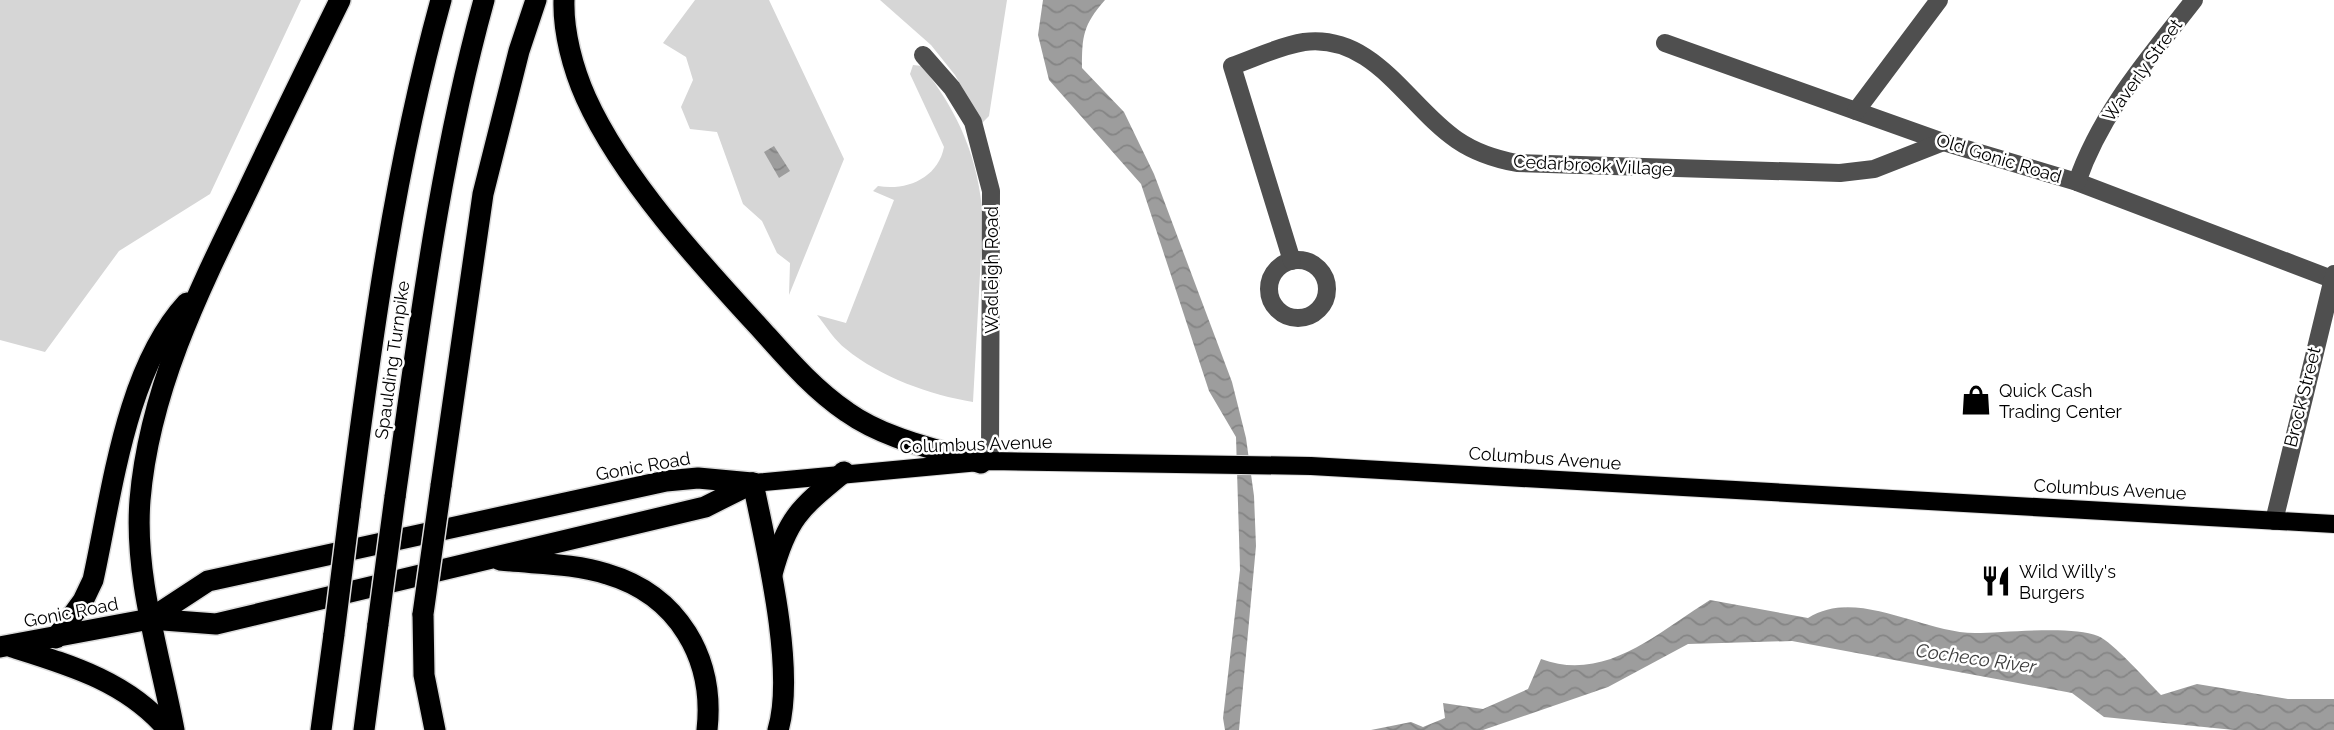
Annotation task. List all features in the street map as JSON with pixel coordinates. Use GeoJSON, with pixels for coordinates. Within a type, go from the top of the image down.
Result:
{"type":"FeatureCollection","features":[{"type":"Feature","properties":{"kind":"highway"},"geometry":{"type":"LineString","coordinates":[[174,730],[150,619],[141,545],[140,501],[147,448],[162,386],[198,291],[340,0]]}},
{"type":"Feature","properties":{"kind":"highway","name":"Spaulding Turnpike"},"geometry":{"type":"LineString","coordinates":[[321,730],[387,247],[406,141],[441,0]]}},
{"type":"Feature","properties":{"kind":"highway","name":"Spaulding Turnpike"},"geometry":{"type":"LineString","coordinates":[[364,730],[436,216],[453,125],[484,0]]}},
{"type":"Feature","properties":{"kind":"highway"},"geometry":{"type":"LineString","coordinates":[[435,730],[424,676],[423,614],[483,194],[519,51],[536,0]]}},
{"type":"Feature","properties":{"kind":"highway"},"geometry":{"type":"LineString","coordinates":[[564,0],[572,60],[586,98],[610,141],[648,196],[713,277],[797,368],[848,413],[889,434],[986,462]]}},
{"type":"Feature","properties":{"kind":"highway"},"geometry":{"type":"LineString","coordinates":[[56,638],[83,601],[93,580],[129,420],[149,365],[172,319],[198,291]]}},
{"type":"Feature","properties":{"kind":"highway"},"geometry":{"type":"LineString","coordinates":[[771,579],[782,538],[794,515],[844,472]]}},
{"type":"Feature","properties":{"kind":"highway","name":"Gonic Road"},"geometry":{"type":"LineString","coordinates":[[150,619],[208,581],[666,481],[698,478],[753,483]]}},
{"type":"Feature","properties":{"kind":"highway"},"geometry":{"type":"LineString","coordinates":[[753,483],[782,648],[784,689],[778,730]]}},
{"type":"Feature","properties":{"kind":"highway","name":"Gonic Road"},"geometry":{"type":"LineString","coordinates":[[5,646],[150,619],[216,624],[705,507],[753,483]]}},
{"type":"Feature","properties":{"kind":"highway"},"geometry":{"type":"LineString","coordinates":[[484,559],[606,573],[637,585],[661,600],[681,621],[698,651],[707,680],[710,707],[707,730]]}},
{"type":"Feature","properties":{"kind":"highway"},"geometry":{"type":"LineString","coordinates":[[5,646],[113,684],[134,697],[168,730]]}},
{"type":"Feature","properties":{"kind":"main road","name":"Columbus Avenue"},"geometry":{"type":"LineString","coordinates":[[753,483],[844,472],[986,462],[1232,464],[1388,469],[1752,493],[2334,524]]}},
{"type":"Feature","properties":{"kind":"street"},"geometry":{"type":"LineString","coordinates":[[1856,111],[1938,0]]}},
{"type":"Feature","properties":{"kind":"street","name":"Waverly Street"},"geometry":{"type":"LineString","coordinates":[[2077,182],[2095,138],[2118,97],[2194,0]]}},
{"type":"Feature","properties":{"kind":"street","name":"Cedarbrook Village"},"geometry":{"type":"LineString","coordinates":[[1292,261],[1232,66],[1304,42],[1325,42],[1348,47],[1397,82],[1454,138],[1475,152],[1517,163],[1840,173],[1874,169],[1943,142]]}},
{"type":"Feature","properties":{"kind":"street","name":"Old Gonic Road"},"geometry":{"type":"LineString","coordinates":[[1665,43],[1943,142],[2077,182],[2333,276]]}},
{"type":"Feature","properties":{"kind":"street","name":"Wadleigh Road"},"geometry":{"type":"LineString","coordinates":[[923,55],[952,88],[973,122],[991,191],[986,462]]}},
{"type":"Feature","properties":{"kind":"street","name":"Brock Street"},"geometry":{"type":"LineString","coordinates":[[2274,521],[2333,276]]}},
{"type":"Feature","properties":{"kind":"shaded area"},"geometry":{"type":"Polygon","coordinates":[[[0,0],[301,0],[210,194],[119,251],[45,352],[0,340],[0,0]]]}},
{"type":"Feature","properties":{"kind":"shaded area"},"geometry":{"type":"Polygon","coordinates":[[[695,0],[769,0],[844,159],[789,295],[790,263],[777,253],[762,221],[743,204],[717,132],[690,129],[681,107],[693,80],[686,57],[663,43],[695,0]]]}},
{"type":"Feature","properties":{"kind":"shaded area"},"geometry":{"type":"Polygon","coordinates":[[[880,0],[1007,0],[989,116],[982,123],[955,75],[931,45],[880,0]]]}},
{"type":"Feature","properties":{"kind":"shaded area"},"geometry":{"type":"Polygon","coordinates":[[[913,65],[922,66],[957,119],[972,157],[981,197],[983,219],[973,402],[923,390],[874,368],[842,346],[817,315],[846,323],[894,200],[873,191],[878,186],[900,186],[920,180],[941,158],[944,147],[910,74],[913,65]]]}},
{"type":"Feature","properties":{"kind":"water"},"geometry":{"type":"Polygon","coordinates":[[[1043,0],[1105,0],[1085,31],[1082,68],[1124,112],[1154,174],[1232,382],[1246,438],[1254,496],[1256,546],[1239,730],[1225,730],[1223,718],[1240,570],[1236,437],[1209,391],[1141,184],[1049,80],[1038,35],[1043,0]]]}},
{"type":"Feature","properties":{"kind":"water"},"geometry":{"type":"Polygon","coordinates":[[[774,146],[790,171],[779,178],[764,152],[774,146]]]}},
{"type":"Feature","properties":{"kind":"water","name":"Cocheco River"},"geometry":{"type":"Polygon","coordinates":[[[1710,600],[1808,618],[1827,610],[1847,607],[1868,609],[1955,631],[1975,633],[2055,630],[2086,633],[2098,636],[2112,646],[2161,695],[2197,684],[2288,699],[2334,699],[2334,730],[2234,730],[2104,717],[2072,693],[1792,641],[1688,644],[1608,687],[1483,730],[1371,730],[1411,722],[1423,727],[1445,718],[1443,703],[1483,709],[1528,689],[1541,659],[1564,665],[1587,665],[1609,660],[1630,651],[1710,600]]]}},
{"type":"Feature","properties":{"kind":"place","name":"Quick Cash Trading Center"},"geometry":{"type":"Point","coordinates":[1976,400]}},
{"type":"Feature","properties":{"kind":"place","name":"Wild Willy's Burgers"},"geometry":{"type":"Point","coordinates":[1996,581]}}]}
